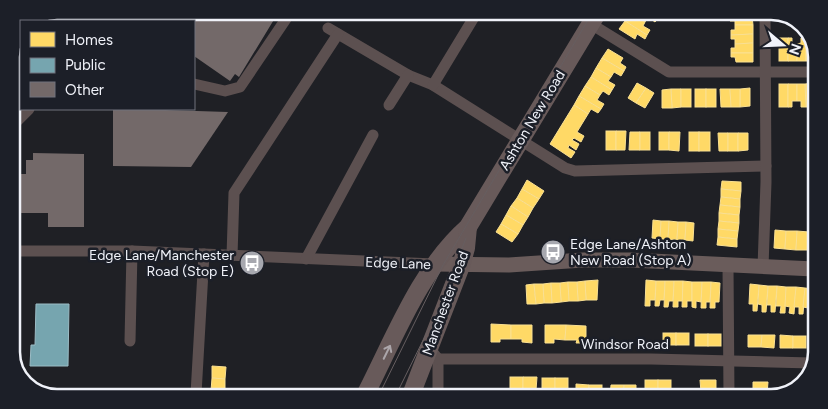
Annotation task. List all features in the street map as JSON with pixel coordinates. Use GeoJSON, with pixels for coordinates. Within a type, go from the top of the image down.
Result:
{"type":"FeatureCollection","features":[{"type":"Feature","properties":{"kind":"main road","name":"Ashton New Road"},"geometry":{"type":"LineString","coordinates":[[468,227],[593,20]]}},
{"type":"Feature","properties":{"kind":"main road","name":"Manchester Road"},"geometry":{"type":"LineString","coordinates":[[369,389],[412,302],[434,264],[452,241],[468,227]]}},
{"type":"Feature","properties":{"kind":"main road","name":"Manchester Road"},"geometry":{"type":"LineString","coordinates":[[415,389],[434,354],[461,266],[468,227]]}},
{"type":"Feature","properties":{"kind":"street"},"geometry":{"type":"LineString","coordinates":[[195,84],[225,91],[240,87],[285,20]]}},
{"type":"Feature","properties":{"kind":"street"},"geometry":{"type":"LineString","coordinates":[[432,84],[472,20]]}},
{"type":"Feature","properties":{"kind":"street"},"geometry":{"type":"LineString","coordinates":[[595,20],[669,72],[808,72]]}},
{"type":"Feature","properties":{"kind":"street"},"geometry":{"type":"LineString","coordinates":[[763,267],[766,166],[765,20]]}},
{"type":"Feature","properties":{"kind":"street"},"geometry":{"type":"LineString","coordinates":[[328,28],[408,75],[432,84],[565,168],[574,171],[766,166]]}},
{"type":"Feature","properties":{"kind":"street"},"geometry":{"type":"LineString","coordinates":[[232,256],[234,193],[338,34]]}},
{"type":"Feature","properties":{"kind":"street"},"geometry":{"type":"LineString","coordinates":[[389,105],[408,75]]}},
{"type":"Feature","properties":{"kind":"street"},"geometry":{"type":"LineString","coordinates":[[306,259],[373,135]]}},
{"type":"Feature","properties":{"kind":"street","name":"Edge Lane"},"geometry":{"type":"LineString","coordinates":[[20,251],[132,251],[461,266],[583,260],[631,260],[808,269]]}},
{"type":"Feature","properties":{"kind":"street"},"geometry":{"type":"LineString","coordinates":[[130,341],[132,251]]}},
{"type":"Feature","properties":{"kind":"street"},"geometry":{"type":"LineString","coordinates":[[196,389],[204,254]]}},
{"type":"Feature","properties":{"kind":"street"},"geometry":{"type":"LineString","coordinates":[[728,266],[729,389]]}},
{"type":"Feature","properties":{"kind":"street"},"geometry":{"type":"LineString","coordinates":[[434,354],[437,389]]}},
{"type":"Feature","properties":{"kind":"street","name":"Windsor Road"},"geometry":{"type":"LineString","coordinates":[[434,354],[462,359],[651,359],[807,363]]}},
{"type":"Feature","properties":{"kind":"building: Homes"},"geometry":{"type":"Polygon","coordinates":[[[642,20],[645,22],[643,26],[650,30],[647,35],[625,21],[642,20]]]}},
{"type":"Feature","properties":{"kind":"building: Homes"},"geometry":{"type":"Polygon","coordinates":[[[752,20],[753,25],[735,25],[735,21],[730,21],[752,20]]]}},
{"type":"Feature","properties":{"kind":"building: Homes"},"geometry":{"type":"Polygon","coordinates":[[[625,21],[647,35],[645,39],[637,34],[635,39],[619,29],[625,21]]]}},
{"type":"Feature","properties":{"kind":"building: Homes"},"geometry":{"type":"Polygon","coordinates":[[[735,25],[753,25],[753,34],[731,35],[731,30],[735,30],[735,25]]]}},
{"type":"Feature","properties":{"kind":"building: Homes"},"geometry":{"type":"Polygon","coordinates":[[[753,34],[753,43],[735,44],[735,39],[731,39],[731,35],[753,34]]]}},
{"type":"Feature","properties":{"kind":"building: Homes"},"geometry":{"type":"Polygon","coordinates":[[[779,38],[788,38],[788,61],[779,61],[779,38]]]}},
{"type":"Feature","properties":{"kind":"building: Homes"},"geometry":{"type":"Polygon","coordinates":[[[788,38],[792,38],[792,44],[797,44],[797,61],[788,61],[788,38]]]}},
{"type":"Feature","properties":{"kind":"building: Homes"},"geometry":{"type":"Polygon","coordinates":[[[801,38],[803,38],[806,45],[806,61],[797,61],[797,44],[801,43],[801,38]]]}},
{"type":"Feature","properties":{"kind":"building: Homes"},"geometry":{"type":"Polygon","coordinates":[[[753,43],[753,53],[731,53],[731,48],[735,48],[735,44],[753,43]]]}},
{"type":"Feature","properties":{"kind":"building: Homes"},"geometry":{"type":"Polygon","coordinates":[[[806,45],[808,61],[806,61],[806,45]]]}},
{"type":"Feature","properties":{"kind":"building: Homes"},"geometry":{"type":"Polygon","coordinates":[[[608,49],[623,58],[620,63],[626,67],[624,71],[602,58],[608,49]]]}},
{"type":"Feature","properties":{"kind":"building: Homes"},"geometry":{"type":"Polygon","coordinates":[[[731,53],[753,53],[753,62],[736,62],[735,57],[731,57],[731,53]]]}},
{"type":"Feature","properties":{"kind":"building: Homes"},"geometry":{"type":"Polygon","coordinates":[[[602,58],[624,71],[621,76],[614,72],[611,77],[596,68],[602,58]]]}},
{"type":"Feature","properties":{"kind":"building: Homes"},"geometry":{"type":"Polygon","coordinates":[[[596,68],[611,77],[608,81],[615,85],[612,90],[591,77],[596,68]]]}},
{"type":"Feature","properties":{"kind":"building: Homes"},"geometry":{"type":"Polygon","coordinates":[[[591,77],[612,90],[609,95],[603,91],[600,95],[585,86],[591,77]]]}},
{"type":"Feature","properties":{"kind":"building: Homes"},"geometry":{"type":"Polygon","coordinates":[[[637,83],[646,88],[636,103],[628,98],[637,83]]]}},
{"type":"Feature","properties":{"kind":"building: Homes"},"geometry":{"type":"Polygon","coordinates":[[[779,84],[788,84],[788,107],[779,107],[779,84]]]}},
{"type":"Feature","properties":{"kind":"building: Homes"},"geometry":{"type":"Polygon","coordinates":[[[788,84],[797,84],[797,101],[792,101],[792,107],[788,107],[788,84]]]}},
{"type":"Feature","properties":{"kind":"building: Homes"},"geometry":{"type":"Polygon","coordinates":[[[797,84],[805,84],[806,107],[801,107],[801,101],[797,101],[797,84]]]}},
{"type":"Feature","properties":{"kind":"building: Homes"},"geometry":{"type":"Polygon","coordinates":[[[805,84],[808,84],[808,107],[806,107],[805,84]]]}},
{"type":"Feature","properties":{"kind":"building: Homes"},"geometry":{"type":"Polygon","coordinates":[[[585,86],[600,95],[597,100],[604,104],[601,109],[579,96],[585,86]]]}},
{"type":"Feature","properties":{"kind":"building: Homes"},"geometry":{"type":"Polygon","coordinates":[[[646,88],[654,93],[645,108],[636,103],[646,88]]]}},
{"type":"Feature","properties":{"kind":"building: Homes"},"geometry":{"type":"Polygon","coordinates":[[[750,88],[750,106],[740,107],[740,89],[750,88]]]}},
{"type":"Feature","properties":{"kind":"building: Homes"},"geometry":{"type":"Polygon","coordinates":[[[671,89],[681,89],[681,107],[672,108],[671,89]]]}},
{"type":"Feature","properties":{"kind":"building: Homes"},"geometry":{"type":"Polygon","coordinates":[[[671,89],[672,108],[662,108],[662,90],[671,89]]]}},
{"type":"Feature","properties":{"kind":"building: Homes"},"geometry":{"type":"Polygon","coordinates":[[[681,89],[691,89],[691,107],[681,107],[681,89]]]}},
{"type":"Feature","properties":{"kind":"building: Homes"},"geometry":{"type":"Polygon","coordinates":[[[695,89],[706,89],[706,107],[695,107],[695,89]]]}},
{"type":"Feature","properties":{"kind":"building: Homes"},"geometry":{"type":"Polygon","coordinates":[[[706,89],[716,89],[716,107],[706,107],[706,89]]]}},
{"type":"Feature","properties":{"kind":"building: Homes"},"geometry":{"type":"Polygon","coordinates":[[[720,89],[730,89],[731,107],[721,107],[720,89]]]}},
{"type":"Feature","properties":{"kind":"building: Homes"},"geometry":{"type":"Polygon","coordinates":[[[730,89],[740,89],[740,107],[731,107],[730,89]]]}},
{"type":"Feature","properties":{"kind":"building: Homes"},"geometry":{"type":"Polygon","coordinates":[[[579,96],[601,109],[598,113],[591,109],[588,114],[574,105],[579,96]]]}},
{"type":"Feature","properties":{"kind":"building: Homes"},"geometry":{"type":"Polygon","coordinates":[[[574,105],[588,114],[577,132],[584,136],[581,142],[574,138],[572,140],[579,144],[576,150],[569,145],[568,148],[575,152],[571,158],[550,144],[574,105]]]}},
{"type":"Feature","properties":{"kind":"building: Homes"},"geometry":{"type":"Polygon","coordinates":[[[606,131],[616,131],[616,150],[606,150],[606,131]]]}},
{"type":"Feature","properties":{"kind":"building: Homes"},"geometry":{"type":"Polygon","coordinates":[[[616,131],[626,131],[625,150],[616,150],[616,131]]]}},
{"type":"Feature","properties":{"kind":"building: Homes"},"geometry":{"type":"Polygon","coordinates":[[[630,132],[640,132],[640,150],[629,150],[630,132]]]}},
{"type":"Feature","properties":{"kind":"building: Homes"},"geometry":{"type":"Polygon","coordinates":[[[640,132],[650,132],[650,150],[640,150],[640,132]]]}},
{"type":"Feature","properties":{"kind":"building: Homes"},"geometry":{"type":"Polygon","coordinates":[[[659,132],[669,132],[669,150],[659,150],[659,132]]]}},
{"type":"Feature","properties":{"kind":"building: Homes"},"geometry":{"type":"Polygon","coordinates":[[[669,132],[680,132],[679,151],[669,150],[669,132]]]}},
{"type":"Feature","properties":{"kind":"building: Homes"},"geometry":{"type":"Polygon","coordinates":[[[689,132],[699,132],[699,151],[689,151],[689,132]]]}},
{"type":"Feature","properties":{"kind":"building: Homes"},"geometry":{"type":"Polygon","coordinates":[[[699,132],[710,132],[710,151],[699,151],[699,132]]]}},
{"type":"Feature","properties":{"kind":"building: Homes"},"geometry":{"type":"Polygon","coordinates":[[[718,133],[728,133],[728,151],[719,151],[718,133]]]}},
{"type":"Feature","properties":{"kind":"building: Homes"},"geometry":{"type":"Polygon","coordinates":[[[728,133],[738,133],[738,151],[728,151],[728,133]]]}},
{"type":"Feature","properties":{"kind":"building: Homes"},"geometry":{"type":"Polygon","coordinates":[[[738,133],[748,133],[748,150],[738,151],[738,133]]]}},
{"type":"Feature","properties":{"kind":"building: Homes"},"geometry":{"type":"Polygon","coordinates":[[[527,180],[544,191],[539,199],[522,189],[527,180]]]}},
{"type":"Feature","properties":{"kind":"building: Homes"},"geometry":{"type":"Polygon","coordinates":[[[722,181],[741,182],[741,191],[721,189],[722,181]]]}},
{"type":"Feature","properties":{"kind":"building: Homes"},"geometry":{"type":"Polygon","coordinates":[[[522,189],[539,199],[533,208],[517,198],[522,189]]]}},
{"type":"Feature","properties":{"kind":"building: Homes"},"geometry":{"type":"Polygon","coordinates":[[[721,189],[741,191],[740,199],[721,197],[721,189]]]}},
{"type":"Feature","properties":{"kind":"building: Homes"},"geometry":{"type":"Polygon","coordinates":[[[721,197],[740,199],[740,207],[720,205],[721,197]]]}},
{"type":"Feature","properties":{"kind":"building: Homes"},"geometry":{"type":"Polygon","coordinates":[[[517,198],[533,208],[528,217],[511,206],[517,198]]]}},
{"type":"Feature","properties":{"kind":"building: Homes"},"geometry":{"type":"Polygon","coordinates":[[[720,205],[740,207],[739,215],[719,213],[720,205]]]}},
{"type":"Feature","properties":{"kind":"building: Homes"},"geometry":{"type":"Polygon","coordinates":[[[511,206],[528,217],[523,225],[506,215],[511,206]]]}},
{"type":"Feature","properties":{"kind":"building: Homes"},"geometry":{"type":"Polygon","coordinates":[[[719,213],[739,215],[739,223],[719,221],[719,213]]]}},
{"type":"Feature","properties":{"kind":"building: Homes"},"geometry":{"type":"Polygon","coordinates":[[[506,215],[523,225],[518,234],[501,224],[506,215]]]}},
{"type":"Feature","properties":{"kind":"building: Homes"},"geometry":{"type":"Polygon","coordinates":[[[653,220],[661,221],[660,239],[652,238],[653,220]]]}},
{"type":"Feature","properties":{"kind":"building: Homes"},"geometry":{"type":"Polygon","coordinates":[[[661,221],[669,221],[668,239],[660,239],[661,221]]]}},
{"type":"Feature","properties":{"kind":"building: Homes"},"geometry":{"type":"Polygon","coordinates":[[[669,221],[678,222],[677,240],[668,239],[669,221]]]}},
{"type":"Feature","properties":{"kind":"building: Homes"},"geometry":{"type":"Polygon","coordinates":[[[719,221],[739,223],[738,231],[718,229],[719,221]]]}},
{"type":"Feature","properties":{"kind":"building: Homes"},"geometry":{"type":"Polygon","coordinates":[[[678,222],[686,222],[685,240],[677,240],[678,222]]]}},
{"type":"Feature","properties":{"kind":"building: Homes"},"geometry":{"type":"Polygon","coordinates":[[[686,222],[694,223],[693,241],[685,240],[686,222]]]}},
{"type":"Feature","properties":{"kind":"building: Homes"},"geometry":{"type":"Polygon","coordinates":[[[501,224],[518,234],[512,242],[496,232],[501,224]]]}},
{"type":"Feature","properties":{"kind":"building: Homes"},"geometry":{"type":"Polygon","coordinates":[[[718,229],[738,231],[737,239],[718,237],[718,229]]]}},
{"type":"Feature","properties":{"kind":"building: Homes"},"geometry":{"type":"Polygon","coordinates":[[[775,230],[786,231],[785,249],[774,248],[775,230]]]}},
{"type":"Feature","properties":{"kind":"building: Homes"},"geometry":{"type":"Polygon","coordinates":[[[786,231],[797,231],[796,250],[785,249],[786,231]]]}},
{"type":"Feature","properties":{"kind":"building: Homes"},"geometry":{"type":"Polygon","coordinates":[[[797,231],[808,232],[808,250],[796,250],[797,231]]]}},
{"type":"Feature","properties":{"kind":"building: Homes"},"geometry":{"type":"Polygon","coordinates":[[[718,237],[737,239],[737,247],[717,245],[718,237]]]}},
{"type":"Feature","properties":{"kind":"building: Homes"},"geometry":{"type":"Polygon","coordinates":[[[598,280],[597,300],[586,300],[585,281],[598,280]]]}},
{"type":"Feature","properties":{"kind":"building: Homes"},"geometry":{"type":"Polygon","coordinates":[[[646,280],[656,281],[655,300],[650,300],[650,306],[645,306],[646,280]]]}},
{"type":"Feature","properties":{"kind":"building: Homes"},"geometry":{"type":"Polygon","coordinates":[[[585,281],[586,300],[578,301],[577,282],[585,281]]]}},
{"type":"Feature","properties":{"kind":"building: Homes"},"geometry":{"type":"Polygon","coordinates":[[[656,281],[665,281],[664,300],[660,300],[659,306],[655,306],[656,281]]]}},
{"type":"Feature","properties":{"kind":"building: Homes"},"geometry":{"type":"Polygon","coordinates":[[[665,281],[674,281],[673,301],[669,301],[668,307],[664,307],[665,281]]]}},
{"type":"Feature","properties":{"kind":"building: Homes"},"geometry":{"type":"Polygon","coordinates":[[[674,281],[683,281],[683,301],[678,301],[678,307],[673,307],[674,281]]]}},
{"type":"Feature","properties":{"kind":"building: Homes"},"geometry":{"type":"Polygon","coordinates":[[[683,281],[692,282],[692,301],[687,301],[687,307],[682,307],[683,281]]]}},
{"type":"Feature","properties":{"kind":"building: Homes"},"geometry":{"type":"Polygon","coordinates":[[[568,282],[569,301],[561,302],[560,283],[568,282]]]}},
{"type":"Feature","properties":{"kind":"building: Homes"},"geometry":{"type":"Polygon","coordinates":[[[568,282],[577,282],[578,301],[569,301],[568,282]]]}},
{"type":"Feature","properties":{"kind":"building: Homes"},"geometry":{"type":"Polygon","coordinates":[[[692,282],[702,282],[701,302],[696,301],[696,308],[692,307],[692,282]]]}},
{"type":"Feature","properties":{"kind":"building: Homes"},"geometry":{"type":"Polygon","coordinates":[[[702,282],[711,282],[710,302],[706,302],[706,308],[701,308],[702,282]]]}},
{"type":"Feature","properties":{"kind":"building: Homes"},"geometry":{"type":"Polygon","coordinates":[[[711,282],[720,283],[719,302],[715,302],[715,308],[710,308],[711,282]]]}},
{"type":"Feature","properties":{"kind":"building: Homes"},"geometry":{"type":"Polygon","coordinates":[[[551,283],[552,303],[544,303],[543,284],[551,283]]]}},
{"type":"Feature","properties":{"kind":"building: Homes"},"geometry":{"type":"Polygon","coordinates":[[[551,283],[560,283],[561,302],[552,303],[551,283]]]}},
{"type":"Feature","properties":{"kind":"building: Homes"},"geometry":{"type":"Polygon","coordinates":[[[534,284],[536,304],[527,304],[526,285],[534,284]]]}},
{"type":"Feature","properties":{"kind":"building: Homes"},"geometry":{"type":"Polygon","coordinates":[[[534,284],[543,284],[544,303],[536,304],[534,284]]]}},
{"type":"Feature","properties":{"kind":"building: Homes"},"geometry":{"type":"Polygon","coordinates":[[[750,284],[759,285],[757,311],[753,311],[753,304],[749,304],[750,284]]]}},
{"type":"Feature","properties":{"kind":"building: Homes"},"geometry":{"type":"Polygon","coordinates":[[[759,285],[768,286],[766,312],[762,312],[762,305],[758,304],[759,285]]]}},
{"type":"Feature","properties":{"kind":"building: Homes"},"geometry":{"type":"Polygon","coordinates":[[[768,286],[777,286],[775,312],[771,312],[771,305],[767,305],[768,286]]]}},
{"type":"Feature","properties":{"kind":"building: Homes"},"geometry":{"type":"Polygon","coordinates":[[[777,286],[786,287],[785,313],[780,313],[781,306],[776,306],[777,286]]]}},
{"type":"Feature","properties":{"kind":"building: Homes"},"geometry":{"type":"Polygon","coordinates":[[[786,287],[796,287],[794,314],[789,313],[790,307],[785,306],[786,287]]]}},
{"type":"Feature","properties":{"kind":"building: Homes"},"geometry":{"type":"Polygon","coordinates":[[[796,287],[805,288],[803,314],[799,314],[799,307],[794,307],[796,287]]]}},
{"type":"Feature","properties":{"kind":"building: Homes"},"geometry":{"type":"Polygon","coordinates":[[[805,288],[808,288],[808,308],[803,307],[805,288]]]}},
{"type":"Feature","properties":{"kind":"building: Homes"},"geometry":{"type":"Polygon","coordinates":[[[491,324],[511,325],[511,339],[500,339],[500,342],[491,342],[491,324]]]}},
{"type":"Feature","properties":{"kind":"building: Homes"},"geometry":{"type":"Polygon","coordinates":[[[511,325],[532,325],[532,343],[522,342],[522,339],[511,339],[511,325]]]}},
{"type":"Feature","properties":{"kind":"building: Homes"},"geometry":{"type":"Polygon","coordinates":[[[545,325],[566,325],[565,340],[554,339],[554,343],[545,343],[545,325]]]}},
{"type":"Feature","properties":{"kind":"building: Homes"},"geometry":{"type":"Polygon","coordinates":[[[566,325],[586,326],[586,343],[576,343],[577,340],[565,340],[566,325]]]}},
{"type":"Feature","properties":{"kind":"building: Homes"},"geometry":{"type":"Polygon","coordinates":[[[663,333],[676,333],[676,345],[663,345],[663,333]]]}},
{"type":"Feature","properties":{"kind":"building: Homes"},"geometry":{"type":"Polygon","coordinates":[[[676,333],[689,333],[689,345],[676,345],[676,333]]]}},
{"type":"Feature","properties":{"kind":"building: Homes"},"geometry":{"type":"Polygon","coordinates":[[[695,334],[708,334],[708,346],[695,346],[695,334]]]}},
{"type":"Feature","properties":{"kind":"building: Homes"},"geometry":{"type":"Polygon","coordinates":[[[708,334],[721,334],[721,346],[708,346],[708,334]]]}},
{"type":"Feature","properties":{"kind":"building: Homes"},"geometry":{"type":"Polygon","coordinates":[[[748,335],[762,335],[761,347],[748,347],[748,335]]]}},
{"type":"Feature","properties":{"kind":"building: Homes"},"geometry":{"type":"Polygon","coordinates":[[[762,335],[775,335],[774,348],[761,347],[762,335]]]}},
{"type":"Feature","properties":{"kind":"building: Homes"},"geometry":{"type":"Polygon","coordinates":[[[780,335],[793,336],[793,348],[780,348],[780,335]]]}},
{"type":"Feature","properties":{"kind":"building: Homes"},"geometry":{"type":"Polygon","coordinates":[[[793,336],[806,336],[806,348],[793,348],[793,336]]]}},
{"type":"Feature","properties":{"kind":"building: Homes"},"geometry":{"type":"Polygon","coordinates":[[[212,366],[226,367],[225,379],[212,378],[212,366]]]}},
{"type":"Feature","properties":{"kind":"building: Homes"},"geometry":{"type":"Polygon","coordinates":[[[510,377],[523,377],[523,389],[510,389],[510,377]]]}},
{"type":"Feature","properties":{"kind":"building: Homes"},"geometry":{"type":"Polygon","coordinates":[[[523,377],[537,377],[536,389],[523,389],[523,377]]]}},
{"type":"Feature","properties":{"kind":"building: Homes"},"geometry":{"type":"Polygon","coordinates":[[[212,378],[225,379],[225,389],[211,389],[212,378]]]}},
{"type":"Feature","properties":{"kind":"building: Homes"},"geometry":{"type":"Polygon","coordinates":[[[542,378],[555,378],[555,389],[542,389],[542,378]]]}},
{"type":"Feature","properties":{"kind":"building: Homes"},"geometry":{"type":"Polygon","coordinates":[[[555,378],[568,378],[568,389],[555,389],[555,378]]]}},
{"type":"Feature","properties":{"kind":"building: Homes"},"geometry":{"type":"Polygon","coordinates":[[[645,380],[658,380],[658,389],[645,389],[645,380]]]}},
{"type":"Feature","properties":{"kind":"building: Homes"},"geometry":{"type":"Polygon","coordinates":[[[658,380],[671,380],[671,389],[658,389],[658,380]]]}},
{"type":"Feature","properties":{"kind":"building: Homes"},"geometry":{"type":"Polygon","coordinates":[[[700,380],[716,380],[716,389],[701,389],[700,380]]]}},
{"type":"Feature","properties":{"kind":"building: Homes"},"geometry":{"type":"Polygon","coordinates":[[[753,382],[768,382],[767,389],[753,389],[753,382]]]}},
{"type":"Feature","properties":{"kind":"building: Homes"},"geometry":{"type":"Polygon","coordinates":[[[576,384],[589,385],[589,389],[576,389],[576,384]]]}},
{"type":"Feature","properties":{"kind":"building: Homes"},"geometry":{"type":"Polygon","coordinates":[[[589,385],[602,385],[602,389],[589,389],[589,385]]]}},
{"type":"Feature","properties":{"kind":"building: Homes"},"geometry":{"type":"Polygon","coordinates":[[[611,385],[624,385],[624,389],[611,389],[611,385]]]}},
{"type":"Feature","properties":{"kind":"building: Homes"},"geometry":{"type":"Polygon","coordinates":[[[624,385],[636,385],[636,389],[624,389],[624,385]]]}},
{"type":"Feature","properties":{"kind":"building: Public"},"geometry":{"type":"Polygon","coordinates":[[[36,304],[69,304],[68,366],[30,366],[31,345],[35,345],[36,304]]]}},
{"type":"Feature","properties":{"kind":"building: Other"},"geometry":{"type":"Polygon","coordinates":[[[195,20],[274,20],[239,77],[235,74],[230,81],[195,57],[195,20]]]}},
{"type":"Feature","properties":{"kind":"building: Other"},"geometry":{"type":"Polygon","coordinates":[[[113,110],[228,112],[191,167],[113,166],[113,110]]]}},
{"type":"Feature","properties":{"kind":"building: Other"},"geometry":{"type":"Polygon","coordinates":[[[33,153],[84,154],[84,227],[48,227],[48,213],[20,213],[20,174],[26,174],[26,160],[33,160],[33,153]]]}},
{"type":"Feature","properties":{"kind":"tram line"},"geometry":{"type":"LineString","coordinates":[[382,389],[443,265],[588,20]]}},
{"type":"Feature","properties":{"kind":"tram line"},"geometry":{"type":"LineString","coordinates":[[399,389],[439,308],[466,238]]}},
{"type":"Feature","properties":{"kind":"place","name":"Edge Lane/Ashton New Road (Stop A)"},"geometry":{"type":"Point","coordinates":[553,252]}},
{"type":"Feature","properties":{"kind":"place","name":"Edge Lane/Manchester Road (Stop E)"},"geometry":{"type":"Point","coordinates":[252,263]}}]}
